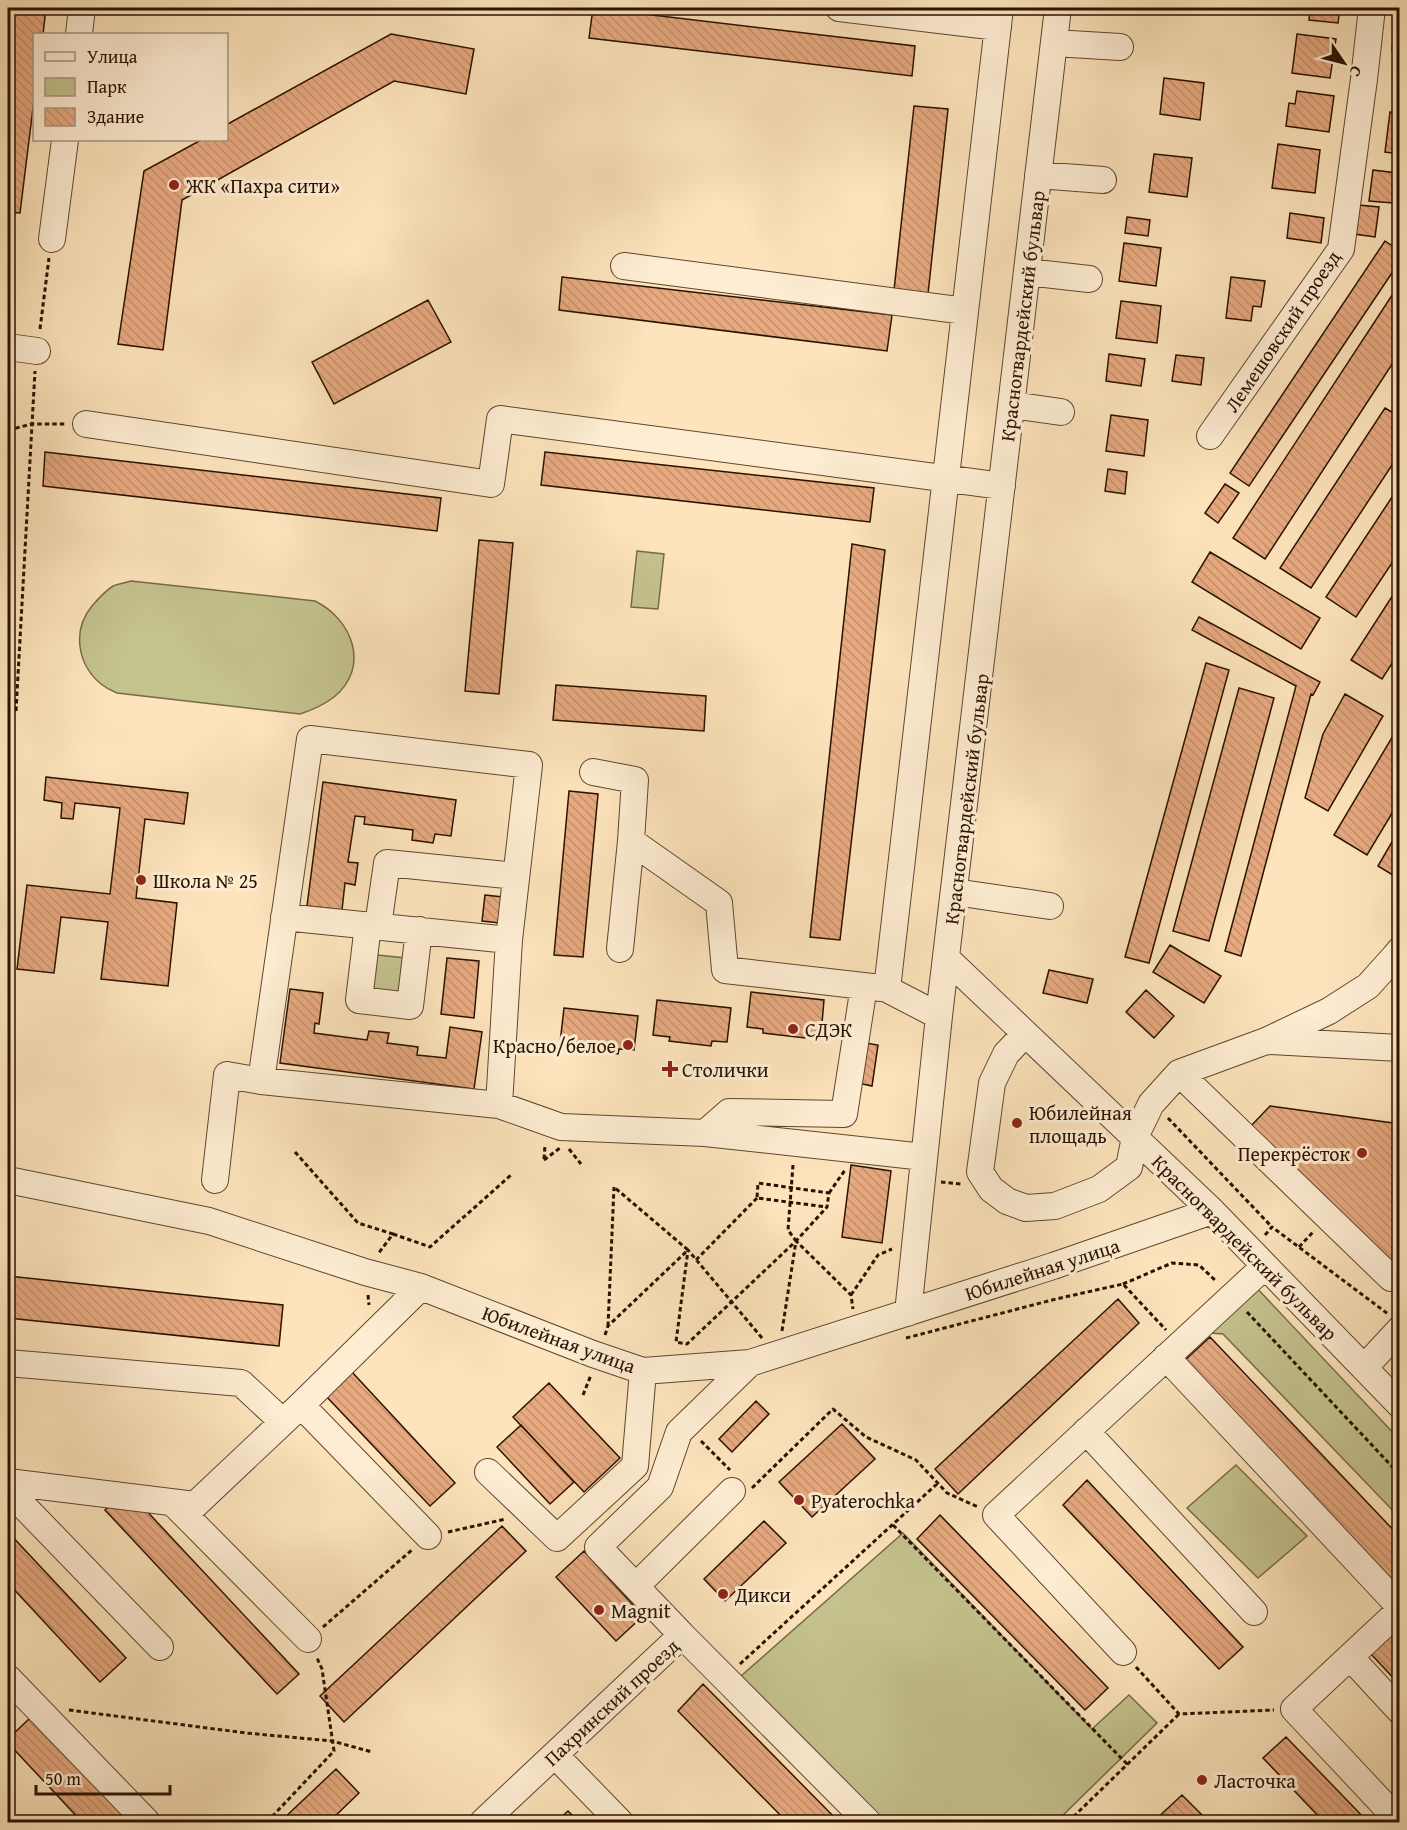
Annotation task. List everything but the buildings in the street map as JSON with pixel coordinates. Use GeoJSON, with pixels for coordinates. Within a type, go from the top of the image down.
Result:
{"type":"FeatureCollection","features":[{"type":"Feature","properties":{"kind":"street"},"geometry":{"type":"LineString","coordinates":[[79,33],[82,8]]}},
{"type":"Feature","properties":{"kind":"street"},"geometry":{"type":"LineString","coordinates":[[705,1133],[729,1112],[844,1114],[876,988],[946,478],[999,17],[839,8]]}},
{"type":"Feature","properties":{"kind":"street","name":"Красногвардейский бульвар"},"geometry":{"type":"LineString","coordinates":[[1058,8],[947,959],[1212,1211],[1400,1405]]}},
{"type":"Feature","properties":{"kind":"street","name":"Лемешовский проезд"},"geometry":{"type":"LineString","coordinates":[[1210,436],[1341,249],[1372,8]]}},
{"type":"Feature","properties":{"kind":"street"},"geometry":{"type":"LineString","coordinates":[[1054,43],[1120,47]]}},
{"type":"Feature","properties":{"kind":"street"},"geometry":{"type":"LineString","coordinates":[[52,238],[65,141]]}},
{"type":"Feature","properties":{"kind":"street"},"geometry":{"type":"LineString","coordinates":[[1038,175],[1103,180]]}},
{"type":"Feature","properties":{"kind":"street"},"geometry":{"type":"LineString","coordinates":[[624,266],[965,311]]}},
{"type":"Feature","properties":{"kind":"street"},"geometry":{"type":"LineString","coordinates":[[1027,272],[1089,279]]}},
{"type":"Feature","properties":{"kind":"street"},"geometry":{"type":"LineString","coordinates":[[8,347],[37,351]]}},
{"type":"Feature","properties":{"kind":"street"},"geometry":{"type":"LineString","coordinates":[[1012,405],[1062,412]]}},
{"type":"Feature","properties":{"kind":"street"},"geometry":{"type":"LineString","coordinates":[[86,424],[490,484],[500,418],[1002,486]]}},
{"type":"Feature","properties":{"kind":"street"},"geometry":{"type":"LineString","coordinates":[[261,1081],[310,739],[529,765],[509,940],[499,1105]]}},
{"type":"Feature","properties":{"kind":"street"},"geometry":{"type":"LineString","coordinates":[[593,772],[635,780],[620,949]]}},
{"type":"Feature","properties":{"kind":"street"},"geometry":{"type":"LineString","coordinates":[[631,842],[719,903],[725,970],[876,988],[939,1016]]}},
{"type":"Feature","properties":{"kind":"street"},"geometry":{"type":"LineString","coordinates":[[419,930],[411,1006],[359,1000],[387,862],[516,876]]}},
{"type":"Feature","properties":{"kind":"street"},"geometry":{"type":"LineString","coordinates":[[955,892],[1050,906]]}},
{"type":"Feature","properties":{"kind":"street"},"geometry":{"type":"LineString","coordinates":[[284,917],[509,940]]}},
{"type":"Feature","properties":{"kind":"street"},"geometry":{"type":"LineString","coordinates":[[1025,1034],[1006,1054],[992,1083],[980,1172],[991,1189],[1007,1201],[1026,1208],[1055,1206],[1099,1189],[1129,1167],[1135,1137],[1152,1102],[1179,1072],[1266,1041],[1329,1011],[1368,986],[1400,950]]}},
{"type":"Feature","properties":{"kind":"street"},"geometry":{"type":"LineString","coordinates":[[908,1313],[947,959]]}},
{"type":"Feature","properties":{"kind":"street"},"geometry":{"type":"LineString","coordinates":[[1266,1041],[1400,1048]]}},
{"type":"Feature","properties":{"kind":"street"},"geometry":{"type":"LineString","coordinates":[[1179,1072],[1392,1278],[1400,1270]]}},
{"type":"Feature","properties":{"kind":"street"},"geometry":{"type":"LineString","coordinates":[[215,1180],[228,1075],[261,1081],[499,1105],[561,1127],[705,1133],[924,1157]]}},
{"type":"Feature","properties":{"kind":"street","name":"Юбилейная улица"},"geometry":{"type":"LineString","coordinates":[[8,1180],[209,1221],[365,1272],[420,1287],[643,1371],[750,1363],[1053,1266],[1212,1211]]}},
{"type":"Feature","properties":{"kind":"street"},"geometry":{"type":"LineString","coordinates":[[1123,1652],[996,1515],[1166,1357],[1226,1290],[1265,1266]]}},
{"type":"Feature","properties":{"kind":"street"},"geometry":{"type":"LineString","coordinates":[[8,1482],[195,1505],[420,1287]]}},
{"type":"Feature","properties":{"kind":"street"},"geometry":{"type":"LineString","coordinates":[[1364,1368],[1400,1329]]}},
{"type":"Feature","properties":{"kind":"street"},"geometry":{"type":"LineString","coordinates":[[1166,1357],[1400,1608],[1294,1709],[1400,1822]]}},
{"type":"Feature","properties":{"kind":"street"},"geometry":{"type":"LineString","coordinates":[[8,1363],[241,1383],[292,1413],[428,1536]]}},
{"type":"Feature","properties":{"kind":"street","name":"Пахринский проезд"},"geometry":{"type":"LineString","coordinates":[[483,1822],[682,1635],[598,1547],[660,1487],[678,1432],[750,1363]]}},
{"type":"Feature","properties":{"kind":"street"},"geometry":{"type":"LineString","coordinates":[[488,1473],[557,1538],[635,1466],[643,1371]]}},
{"type":"Feature","properties":{"kind":"street"},"geometry":{"type":"LineString","coordinates":[[1086,1431],[1254,1612]]}},
{"type":"Feature","properties":{"kind":"street"},"geometry":{"type":"LineString","coordinates":[[636,1586],[738,1485]]}},
{"type":"Feature","properties":{"kind":"street"},"geometry":{"type":"LineString","coordinates":[[8,1490],[160,1647]]}},
{"type":"Feature","properties":{"kind":"street"},"geometry":{"type":"LineString","coordinates":[[172,1502],[308,1639]]}},
{"type":"Feature","properties":{"kind":"street"},"geometry":{"type":"LineString","coordinates":[[682,1635],[868,1822]]}},
{"type":"Feature","properties":{"kind":"street"},"geometry":{"type":"LineString","coordinates":[[1350,1657],[1400,1711]]}},
{"type":"Feature","properties":{"kind":"street"},"geometry":{"type":"LineString","coordinates":[[8,1678],[147,1822]]}},
{"type":"Feature","properties":{"kind":"street"},"geometry":{"type":"LineString","coordinates":[[555,1755],[621,1822]]}},
{"type":"Feature","properties":{"kind":"path"},"geometry":{"type":"LineString","coordinates":[[16,711],[37,351],[52,238]]}},
{"type":"Feature","properties":{"kind":"path"},"geometry":{"type":"LineString","coordinates":[[8,430],[32,424],[86,424]]}},
{"type":"Feature","properties":{"kind":"path"},"geometry":{"type":"LineString","coordinates":[[1152,1102],[1272,1227]]}},
{"type":"Feature","properties":{"kind":"path"},"geometry":{"type":"LineString","coordinates":[[795,1143],[788,1230],[796,1240]]}},
{"type":"Feature","properties":{"kind":"path"},"geometry":{"type":"LineString","coordinates":[[295,1152],[358,1223],[430,1247],[510,1176]]}},
{"type":"Feature","properties":{"kind":"path"},"geometry":{"type":"LineString","coordinates":[[696,1260],[756,1198],[758,1183],[829,1193],[827,1207],[796,1240],[781,1337]]}},
{"type":"Feature","properties":{"kind":"path"},"geometry":{"type":"LineString","coordinates":[[583,1395],[600,1356],[608,1326],[614,1187],[688,1250],[608,1326]]}},
{"type":"Feature","properties":{"kind":"path"},"geometry":{"type":"LineString","coordinates":[[756,1198],[827,1207]]}},
{"type":"Feature","properties":{"kind":"path"},"geometry":{"type":"LineString","coordinates":[[369,1305],[365,1272],[393,1234]]}},
{"type":"Feature","properties":{"kind":"path"},"geometry":{"type":"LineString","coordinates":[[851,1295],[878,1255],[895,1248]]}},
{"type":"Feature","properties":{"kind":"path"},"geometry":{"type":"LineString","coordinates":[[1123,1284],[1172,1263],[1199,1265],[1226,1290],[1400,1475]]}},
{"type":"Feature","properties":{"kind":"path"},"geometry":{"type":"LineString","coordinates":[[731,1301],[765,1342]]}},
{"type":"Feature","properties":{"kind":"path"},"geometry":{"type":"LineString","coordinates":[[686,1425],[738,1485],[833,1409],[867,1437],[916,1460],[947,1493],[996,1515]]}},
{"type":"Feature","properties":{"kind":"path"},"geometry":{"type":"LineString","coordinates":[[725,1678],[938,1483]]}},
{"type":"Feature","properties":{"kind":"path"},"geometry":{"type":"LineString","coordinates":[[267,1822],[334,1751],[322,1669],[308,1639],[428,1536],[530,1513]]}},
{"type":"Feature","properties":{"kind":"path"},"geometry":{"type":"LineString","coordinates":[[893,1525],[1127,1764]]}},
{"type":"Feature","properties":{"kind":"path"},"geometry":{"type":"LineString","coordinates":[[1123,1652],[1179,1714]]}},
{"type":"Feature","properties":{"kind":"path"},"geometry":{"type":"LineString","coordinates":[[1068,1822],[1179,1714],[1294,1709]]}},
{"type":"Feature","properties":{"kind":"path"},"geometry":{"type":"LineString","coordinates":[[69,1710],[246,1733],[332,1741],[372,1752]]}},
{"type":"Feature","properties":{"kind":"green space"},"geometry":{"type":"Polygon","coordinates":[[[637,551],[664,554],[658,609],[631,607],[637,551]]]}},
{"type":"Feature","properties":{"kind":"green space"},"geometry":{"type":"Polygon","coordinates":[[[131,581],[315,601],[339,619],[347,631],[354,658],[352,672],[345,685],[334,697],[300,714],[117,693],[101,684],[87,667],[82,657],[80,636],[86,615],[99,598],[113,586],[131,581]]]}},
{"type":"Feature","properties":{"kind":"green space"},"geometry":{"type":"Polygon","coordinates":[[[377,955],[406,958],[401,995],[372,991],[377,955]]]}},
{"type":"Feature","properties":{"kind":"green space"},"geometry":{"type":"Polygon","coordinates":[[[1254,1285],[1399,1439],[1399,1517],[1223,1334],[1211,1333],[1206,1325],[1254,1285]]]}},
{"type":"Feature","properties":{"kind":"green space"},"geometry":{"type":"Polygon","coordinates":[[[1236,1465],[1307,1536],[1258,1578],[1187,1508],[1236,1465]]]}},
{"type":"Feature","properties":{"kind":"green space"},"geometry":{"type":"Polygon","coordinates":[[[903,1533],[1092,1729],[1129,1695],[1157,1723],[1056,1822],[883,1822],[741,1676],[903,1533]]]}},
{"type":"Feature","properties":{"kind":"place","name":"ЖК «Пахра сити»"},"geometry":{"type":"Point","coordinates":[174,185]}},
{"type":"Feature","properties":{"kind":"place","name":"Школа № 25"},"geometry":{"type":"Point","coordinates":[141,880]}},
{"type":"Feature","properties":{"kind":"place","name":"СДЭК"},"geometry":{"type":"Point","coordinates":[793,1029]}},
{"type":"Feature","properties":{"kind":"place","name":"Красно/белое"},"geometry":{"type":"Point","coordinates":[628,1045]}},
{"type":"Feature","properties":{"kind":"place","name":"Столички"},"geometry":{"type":"Point","coordinates":[670,1069]}},
{"type":"Feature","properties":{"kind":"place","name":"Юбилейная площадь"},"geometry":{"type":"Point","coordinates":[1017,1123]}},
{"type":"Feature","properties":{"kind":"place","name":"Перекрёсток"},"geometry":{"type":"Point","coordinates":[1362,1153]}},
{"type":"Feature","properties":{"kind":"place","name":"Pyaterochka"},"geometry":{"type":"Point","coordinates":[799,1500]}},
{"type":"Feature","properties":{"kind":"place","name":"Дикси"},"geometry":{"type":"Point","coordinates":[723,1594]}},
{"type":"Feature","properties":{"kind":"place","name":"Magnit"},"geometry":{"type":"Point","coordinates":[599,1610]}},
{"type":"Feature","properties":{"kind":"place","name":"Ласточка"},"geometry":{"type":"Point","coordinates":[1202,1780]}}]}
